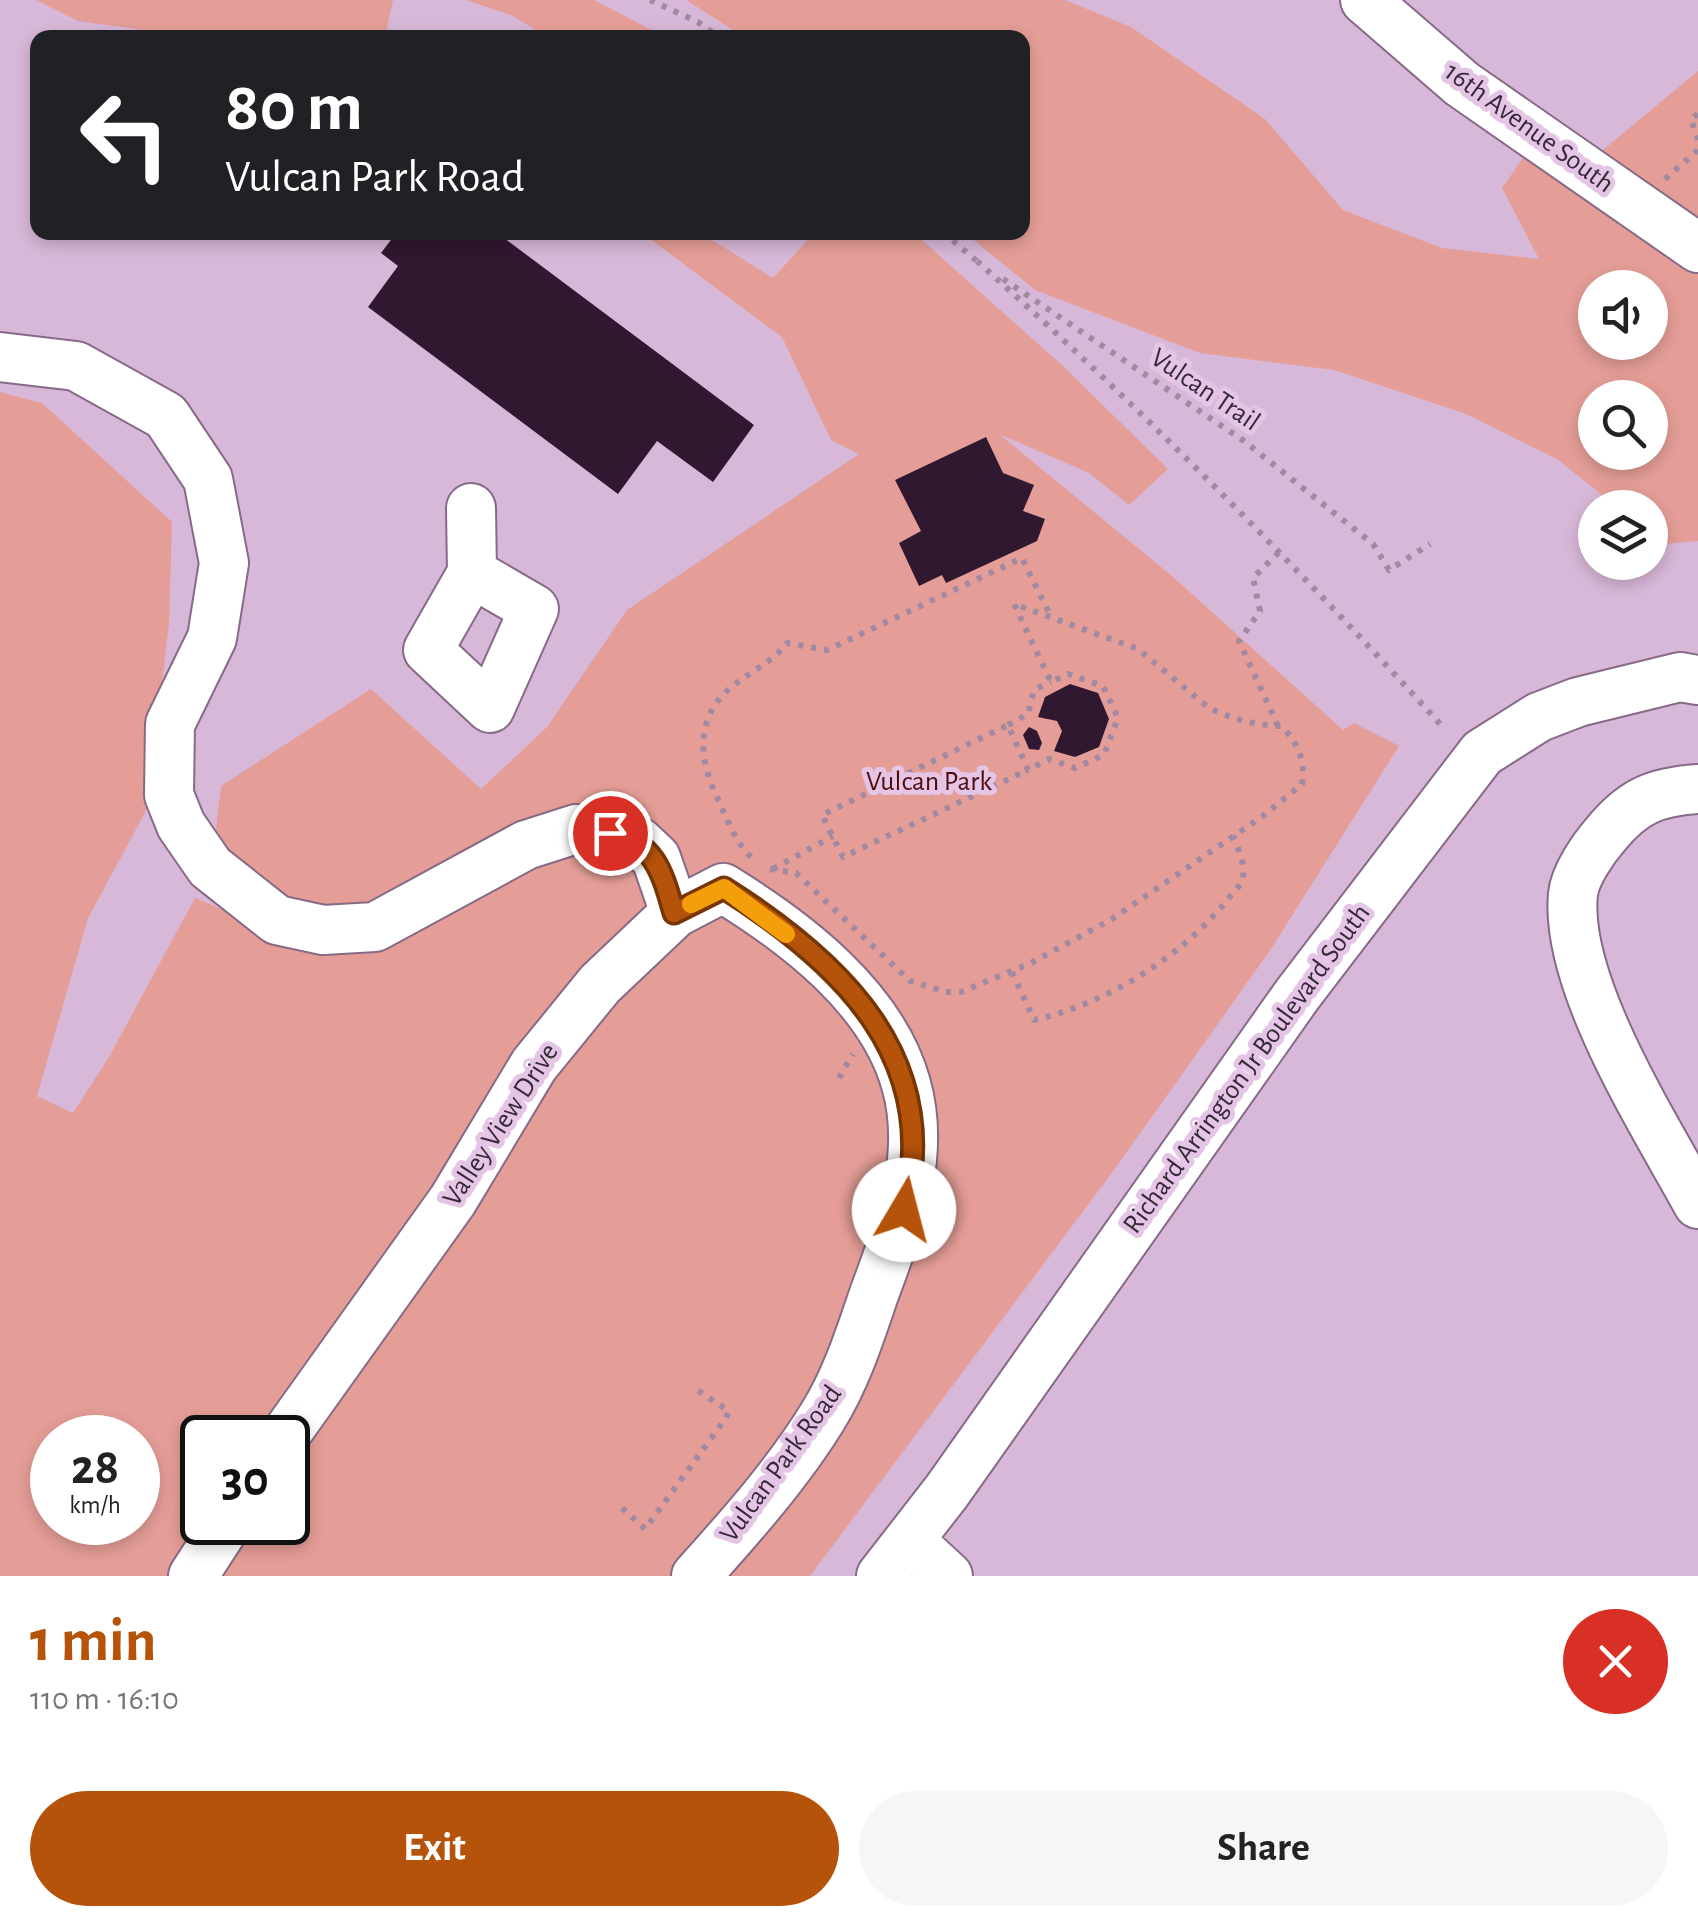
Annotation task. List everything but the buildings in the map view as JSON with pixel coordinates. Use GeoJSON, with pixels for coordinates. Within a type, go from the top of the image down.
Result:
{"type":"FeatureCollection","features":[{"type":"Feature","properties":{"kind":"street","name":"16th Avenue South"},"geometry":{"type":"LineString","coordinates":[[1365,0],[1462,84],[1698,248]]}},
{"type":"Feature","properties":{"kind":"street"},"geometry":{"type":"LineString","coordinates":[[0,357],[76,366],[166,416],[208,480],[224,563],[212,638],[170,724],[169,795],[181,826],[210,867],[277,920],[324,930],[375,927],[526,844],[576,829],[618,834],[639,842],[656,858],[674,913]]}},
{"type":"Feature","properties":{"kind":"street"},"geometry":{"type":"LineString","coordinates":[[472,508],[472,573]]}},
{"type":"Feature","properties":{"kind":"street","name":"Richard Arrington Jr Boulevard South"},"geometry":{"type":"LineString","coordinates":[[895,1558],[1289,1005],[1482,753],[1539,717],[1578,702],[1680,677],[1698,680]]}},
{"type":"Feature","properties":{"kind":"street"},"geometry":{"type":"LineString","coordinates":[[1698,788],[1678,790],[1629,806],[1596,845],[1574,890],[1573,920],[1573,936],[1594,1000],[1698,1204]]}},
{"type":"Feature","properties":{"kind":"street","name":"Vulcan Park Road"},"geometry":{"type":"LineString","coordinates":[[674,913],[724,888],[812,956],[873,1015],[906,1082],[913,1120],[909,1190],[899,1230],[840,1386],[786,1466],[696,1576]]}},
{"type":"Feature","properties":{"kind":"street","name":"Valley View Drive"},"geometry":{"type":"LineString","coordinates":[[300,1415],[454,1200],[534,1065],[600,984],[674,913]]}},
{"type":"Feature","properties":{"kind":"street"},"geometry":{"type":"LineString","coordinates":[[895,1558],[948,1576]]}},
{"type":"Feature","properties":{"kind":"path"},"geometry":{"type":"LineString","coordinates":[[650,0],[709,30]]}},
{"type":"Feature","properties":{"kind":"path"},"geometry":{"type":"LineString","coordinates":[[1695,116],[1698,126]]}},
{"type":"Feature","properties":{"kind":"path"},"geometry":{"type":"LineString","coordinates":[[1695,116],[1698,140]]}},
{"type":"Feature","properties":{"kind":"path"},"geometry":{"type":"LineString","coordinates":[[1651,190],[1698,150]]}},
{"type":"Feature","properties":{"kind":"path","name":"Vulcan Trail"},"geometry":{"type":"LineString","coordinates":[[952,240],[1088,340],[1244,441],[1373,544],[1389,570],[1430,544]]}},
{"type":"Feature","properties":{"kind":"path"},"geometry":{"type":"LineString","coordinates":[[977,261],[1154,424],[1280,550],[1442,726]]}},
{"type":"Feature","properties":{"kind":"path"},"geometry":{"type":"LineString","coordinates":[[1051,618],[1022,558],[828,650],[787,643],[768,665],[728,691],[708,712],[702,742],[705,768],[740,847],[761,866],[796,873],[910,981],[946,992],[961,992],[1012,972],[1112,919],[1302,784],[1304,773],[1294,739],[1278,726],[1239,642],[1260,611],[1253,578],[1280,550]]}},
{"type":"Feature","properties":{"kind":"path"},"geometry":{"type":"LineString","coordinates":[[1051,682],[1014,604],[1138,649],[1209,708],[1260,726],[1278,726]]}},
{"type":"Feature","properties":{"kind":"path"},"geometry":{"type":"LineString","coordinates":[[1068,674],[1103,686],[1118,718],[1104,755],[1075,768],[1049,760],[843,858],[822,814],[1008,725],[1028,714],[1034,690],[1068,674]]}},
{"type":"Feature","properties":{"kind":"path"},"geometry":{"type":"LineString","coordinates":[[1008,725],[1028,770]]}},
{"type":"Feature","properties":{"kind":"path"},"geometry":{"type":"LineString","coordinates":[[772,869],[833,836]]}},
{"type":"Feature","properties":{"kind":"path"},"geometry":{"type":"LineString","coordinates":[[1012,972],[1034,1020],[1094,1001],[1197,934],[1242,881],[1243,865],[1232,836]]}},
{"type":"Feature","properties":{"kind":"path"},"geometry":{"type":"LineString","coordinates":[[622,1508],[645,1528],[726,1418],[729,1411],[697,1390]]}},
{"type":"Feature","properties":{"kind":"green space"},"geometry":{"type":"Polygon","coordinates":[[[36,0],[393,0],[387,30],[143,30],[78,21],[36,0]]]}},
{"type":"Feature","properties":{"kind":"green space"},"geometry":{"type":"Polygon","coordinates":[[[466,0],[594,0],[652,30],[536,30],[511,15],[466,0]]]}},
{"type":"Feature","properties":{"kind":"green space"},"geometry":{"type":"Polygon","coordinates":[[[686,0],[1065,0],[1131,27],[1265,119],[1343,210],[1442,248],[1539,259],[1502,188],[1527,152],[1698,272],[1698,541],[1668,544],[1668,490],[1596,490],[1557,459],[1466,414],[1334,370],[1200,353],[1035,290],[974,240],[1030,240],[1030,30],[733,30],[686,0]]]}},
{"type":"Feature","properties":{"kind":"green space"},"geometry":{"type":"Polygon","coordinates":[[[1698,71],[1698,221],[1597,155],[1698,71]]]}},
{"type":"Feature","properties":{"kind":"green space","name":"Vulcan Park"},"geometry":{"type":"Polygon","coordinates":[[[651,240],[712,240],[773,278],[808,240],[922,240],[1064,367],[1168,469],[1129,505],[1089,473],[999,434],[1172,576],[1343,730],[1354,723],[1399,746],[1269,952],[1111,1174],[810,1576],[0,1576],[0,392],[42,403],[172,522],[169,624],[147,809],[88,918],[37,1096],[73,1113],[109,1057],[195,898],[256,923],[214,846],[221,786],[371,689],[481,789],[547,727],[627,610],[859,454],[831,440],[782,337],[651,240]]]}},
{"type":"Feature","properties":{"kind":"slow traffic"},"geometry":{"type":"LineString","coordinates":[[691,904],[724,888],[786,934]]}},
{"type":"Feature","properties":{"kind":"route"},"geometry":{"type":"LineString","coordinates":[[610,833],[639,842],[656,858],[674,913],[724,888],[843,982],[873,1015],[906,1082],[913,1120],[904,1210]]}}]}
